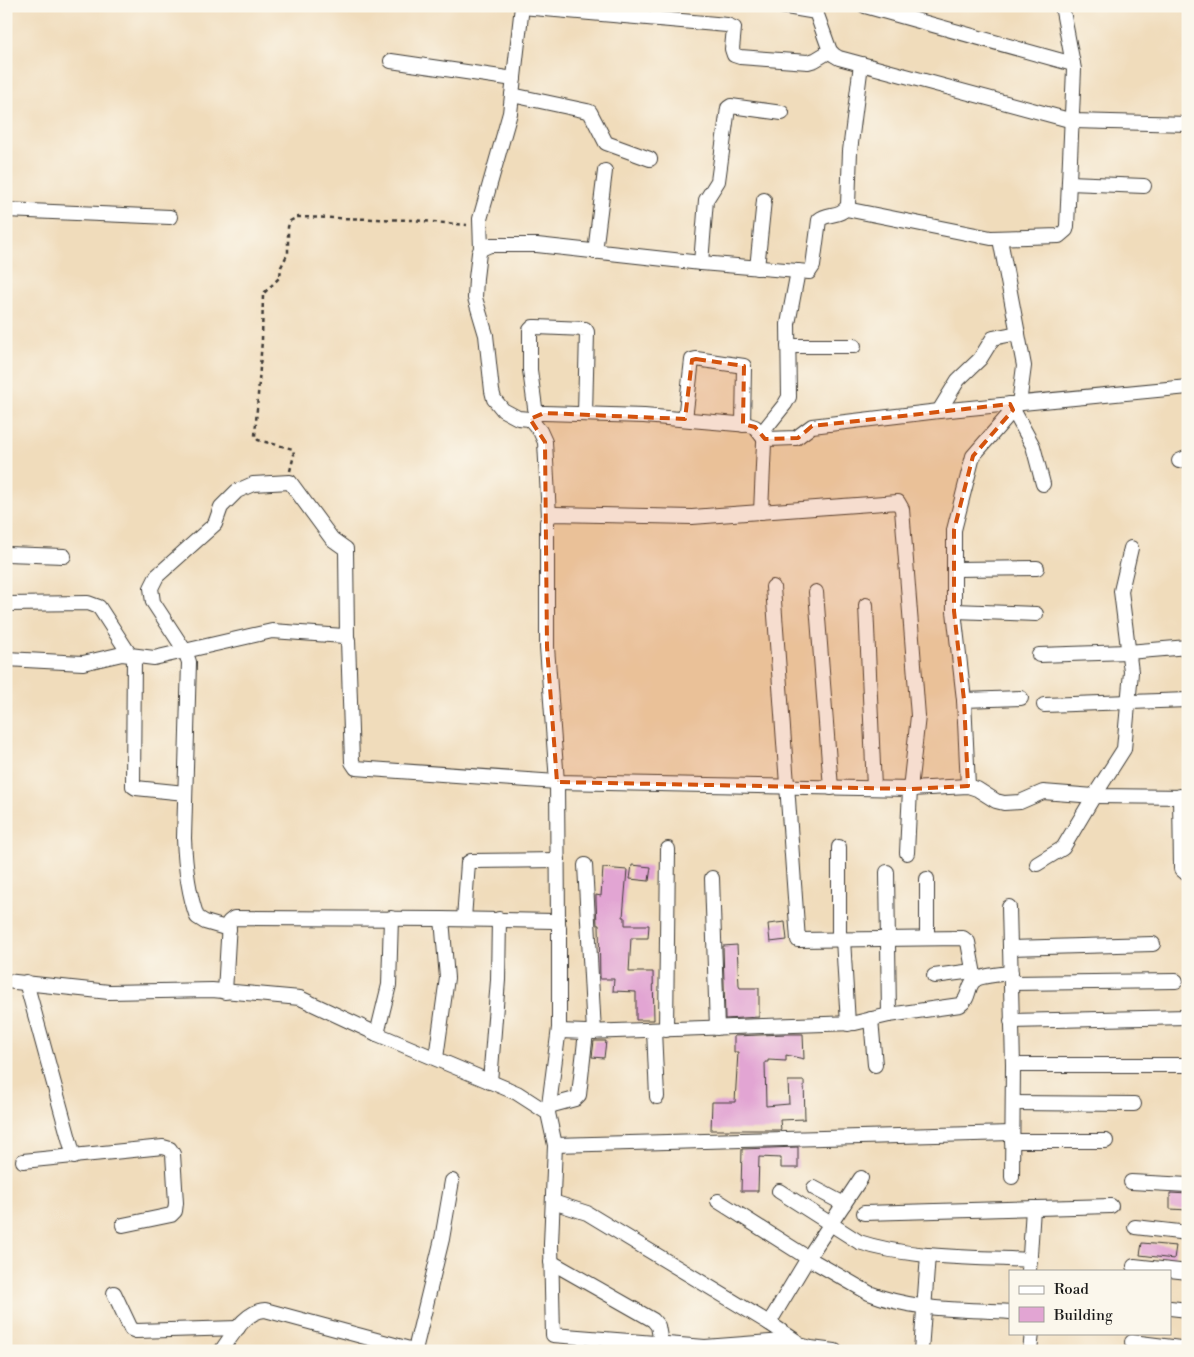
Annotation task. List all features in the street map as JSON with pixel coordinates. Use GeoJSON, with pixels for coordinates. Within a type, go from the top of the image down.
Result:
{"type":"FeatureCollection","features":[{"type":"Feature","properties":{"kind":"street"},"geometry":{"type":"LineString","coordinates":[[781,6],[821,11],[830,51],[839,58],[1073,121],[1188,124]]}},
{"type":"Feature","properties":{"kind":"street"},"geometry":{"type":"LineString","coordinates":[[865,6],[1073,64]]}},
{"type":"Feature","properties":{"kind":"street"},"geometry":{"type":"LineString","coordinates":[[846,209],[1000,239],[1059,236],[1063,233],[1067,226],[1074,69],[1062,6]]}},
{"type":"Feature","properties":{"kind":"street"},"geometry":{"type":"LineString","coordinates":[[830,51],[808,62],[740,57],[734,55],[732,49],[734,28],[727,25],[522,7],[510,113],[479,226],[481,249],[475,298],[486,336],[494,399],[503,410],[518,418],[533,417],[544,412],[685,419],[752,426],[763,437],[796,438],[812,426],[939,411],[1014,406],[1188,388]]}},
{"type":"Feature","properties":{"kind":"street"},"geometry":{"type":"LineString","coordinates":[[391,61],[514,79]]}},
{"type":"Feature","properties":{"kind":"street"},"geometry":{"type":"LineString","coordinates":[[481,249],[490,245],[537,245],[701,263],[806,272],[812,269],[819,220],[840,214],[846,209],[849,201],[849,163],[861,64]]}},
{"type":"Feature","properties":{"kind":"street"},"geometry":{"type":"LineString","coordinates":[[512,95],[590,112],[607,144],[650,159]]}},
{"type":"Feature","properties":{"kind":"street"},"geometry":{"type":"LineString","coordinates":[[701,263],[706,200],[718,181],[728,108],[731,106],[782,113]]}},
{"type":"Feature","properties":{"kind":"street"},"geometry":{"type":"LineString","coordinates":[[595,252],[605,171]]}},
{"type":"Feature","properties":{"kind":"street"},"geometry":{"type":"LineString","coordinates":[[1069,183],[1144,186]]}},
{"type":"Feature","properties":{"kind":"street"},"geometry":{"type":"LineString","coordinates":[[757,268],[764,200]]}},
{"type":"Feature","properties":{"kind":"street"},"geometry":{"type":"LineString","coordinates":[[6,210],[170,218]]}},
{"type":"Feature","properties":{"kind":"street"},"geometry":{"type":"LineString","coordinates":[[968,786],[964,700],[954,610],[955,518],[971,460],[1014,406],[1024,369],[1000,239]]}},
{"type":"Feature","properties":{"kind":"street"},"geometry":{"type":"LineString","coordinates":[[761,512],[763,437],[789,397],[789,317],[798,272]]}},
{"type":"Feature","properties":{"kind":"street"},"geometry":{"type":"LineString","coordinates":[[586,414],[587,332],[585,329],[533,327],[530,330],[533,417],[545,442],[548,516],[547,647],[557,782],[559,1031],[549,1109],[555,1145],[551,1262],[553,1335],[705,1347],[784,1341],[826,1350]]}},
{"type":"Feature","properties":{"kind":"street"},"geometry":{"type":"LineString","coordinates":[[939,411],[958,380],[980,359],[993,338],[1018,333]]}},
{"type":"Feature","properties":{"kind":"street"},"geometry":{"type":"LineString","coordinates":[[788,346],[854,346]]}},
{"type":"Feature","properties":{"kind":"street"},"geometry":{"type":"LineString","coordinates":[[685,419],[692,360],[696,359],[744,366],[743,425]]}},
{"type":"Feature","properties":{"kind":"street"},"geometry":{"type":"LineString","coordinates":[[1014,406],[1033,446],[1043,484]]}},
{"type":"Feature","properties":{"kind":"street"},"geometry":{"type":"LineString","coordinates":[[229,929],[205,922],[196,913],[185,862],[189,666],[185,651],[151,596],[154,581],[167,566],[215,524],[221,507],[237,491],[249,484],[287,482],[292,484],[332,539],[346,548],[352,764],[356,768],[557,782],[910,789],[968,786],[996,801],[1004,803],[1020,802],[1044,792],[1094,796],[1184,796],[1181,869],[1188,875]]}},
{"type":"Feature","properties":{"kind":"street"},"geometry":{"type":"LineString","coordinates":[[548,516],[555,514],[692,516],[895,502],[900,505],[918,716],[910,789],[907,853]]}},
{"type":"Feature","properties":{"kind":"street"},"geometry":{"type":"LineString","coordinates":[[1037,864],[1064,848],[1124,748],[1130,672],[1121,591],[1131,548]]}},
{"type":"Feature","properties":{"kind":"street"},"geometry":{"type":"LineString","coordinates":[[6,554],[64,556]]}},
{"type":"Feature","properties":{"kind":"street"},"geometry":{"type":"LineString","coordinates":[[954,569],[1037,568]]}},
{"type":"Feature","properties":{"kind":"street"},"geometry":{"type":"LineString","coordinates":[[559,1031],[590,1032],[848,1024],[889,1015],[960,1005],[966,1000],[974,975],[966,939],[959,937],[801,941],[797,938],[773,587]]}},
{"type":"Feature","properties":{"kind":"street"},"geometry":{"type":"LineString","coordinates":[[816,592],[831,788]]}},
{"type":"Feature","properties":{"kind":"street"},"geometry":{"type":"LineString","coordinates":[[6,604],[88,604],[99,607],[132,655],[133,786],[136,788],[186,793]]}},
{"type":"Feature","properties":{"kind":"street"},"geometry":{"type":"LineString","coordinates":[[866,605],[874,788]]}},
{"type":"Feature","properties":{"kind":"street"},"geometry":{"type":"LineString","coordinates":[[954,610],[1036,614]]}},
{"type":"Feature","properties":{"kind":"street"},"geometry":{"type":"LineString","coordinates":[[6,659],[83,663],[116,654],[154,658],[266,631],[347,637]]}},
{"type":"Feature","properties":{"kind":"street"},"geometry":{"type":"LineString","coordinates":[[1039,655],[1128,652],[1188,647]]}},
{"type":"Feature","properties":{"kind":"street"},"geometry":{"type":"LineString","coordinates":[[964,700],[1021,698]]}},
{"type":"Feature","properties":{"kind":"street"},"geometry":{"type":"LineString","coordinates":[[1044,705],[1188,700]]}},
{"type":"Feature","properties":{"kind":"street"},"geometry":{"type":"LineString","coordinates":[[839,847],[841,940],[848,1024]]}},
{"type":"Feature","properties":{"kind":"street"},"geometry":{"type":"LineString","coordinates":[[657,1097],[668,849]]}},
{"type":"Feature","properties":{"kind":"street"},"geometry":{"type":"LineString","coordinates":[[464,919],[468,862],[558,860]]}},
{"type":"Feature","properties":{"kind":"street"},"geometry":{"type":"LineString","coordinates":[[6,981],[109,992],[212,990],[300,998],[377,1034],[517,1093],[549,1109],[575,1099],[579,1095],[590,1032],[585,865]]}},
{"type":"Feature","properties":{"kind":"street"},"geometry":{"type":"LineString","coordinates":[[887,872],[889,1015]]}},
{"type":"Feature","properties":{"kind":"street"},"geometry":{"type":"LineString","coordinates":[[712,878],[717,1028]]}},
{"type":"Feature","properties":{"kind":"street"},"geometry":{"type":"LineString","coordinates":[[927,879],[927,938]]}},
{"type":"Feature","properties":{"kind":"street"},"geometry":{"type":"LineString","coordinates":[[1009,907],[1013,1066],[1012,1177]]}},
{"type":"Feature","properties":{"kind":"street"},"geometry":{"type":"LineString","coordinates":[[225,992],[230,920],[234,918],[464,919],[554,921],[558,924]]}},
{"type":"Feature","properties":{"kind":"street"},"geometry":{"type":"LineString","coordinates":[[377,1034],[389,985],[391,918]]}},
{"type":"Feature","properties":{"kind":"street"},"geometry":{"type":"LineString","coordinates":[[436,1058],[447,978],[442,919]]}},
{"type":"Feature","properties":{"kind":"street"},"geometry":{"type":"LineString","coordinates":[[490,1082],[498,980],[499,920]]}},
{"type":"Feature","properties":{"kind":"street"},"geometry":{"type":"LineString","coordinates":[[1010,948],[1153,944]]}},
{"type":"Feature","properties":{"kind":"street"},"geometry":{"type":"LineString","coordinates":[[934,976],[974,975],[1011,978],[1176,981]]}},
{"type":"Feature","properties":{"kind":"street"},"geometry":{"type":"LineString","coordinates":[[26,982],[74,1157]]}},
{"type":"Feature","properties":{"kind":"street"},"geometry":{"type":"LineString","coordinates":[[1011,1021],[1188,1017]]}},
{"type":"Feature","properties":{"kind":"street"},"geometry":{"type":"LineString","coordinates":[[871,1019],[874,1065]]}},
{"type":"Feature","properties":{"kind":"street"},"geometry":{"type":"LineString","coordinates":[[1013,1066],[1188,1065]]}},
{"type":"Feature","properties":{"kind":"street"},"geometry":{"type":"LineString","coordinates":[[1013,1103],[1134,1104]]}},
{"type":"Feature","properties":{"kind":"street"},"geometry":{"type":"LineString","coordinates":[[555,1145],[1012,1137],[1106,1141]]}},
{"type":"Feature","properties":{"kind":"street"},"geometry":{"type":"LineString","coordinates":[[23,1161],[163,1147],[170,1148],[173,1154],[175,1211],[170,1215],[123,1225]]}},
{"type":"Feature","properties":{"kind":"street"},"geometry":{"type":"LineString","coordinates":[[769,1323],[808,1258],[861,1178]]}},
{"type":"Feature","properties":{"kind":"street"},"geometry":{"type":"LineString","coordinates":[[221,1351],[238,1328],[253,1313],[266,1310],[416,1351],[442,1239],[452,1181]]}},
{"type":"Feature","properties":{"kind":"street"},"geometry":{"type":"LineString","coordinates":[[1131,1182],[1188,1185]]}},
{"type":"Feature","properties":{"kind":"street"},"geometry":{"type":"LineString","coordinates":[[814,1188],[844,1204]]}},
{"type":"Feature","properties":{"kind":"street"},"geometry":{"type":"LineString","coordinates":[[779,1191],[859,1242],[928,1255],[1030,1265],[1033,1208]]}},
{"type":"Feature","properties":{"kind":"street"},"geometry":{"type":"LineString","coordinates":[[718,1201],[808,1258],[879,1297],[924,1307],[1009,1312]]}},
{"type":"Feature","properties":{"kind":"street"},"geometry":{"type":"LineString","coordinates":[[553,1202],[586,1213],[769,1323],[802,1346]]}},
{"type":"Feature","properties":{"kind":"street"},"geometry":{"type":"LineString","coordinates":[[864,1213],[1111,1206]]}},
{"type":"Feature","properties":{"kind":"street"},"geometry":{"type":"LineString","coordinates":[[1135,1227],[1188,1233]]}},
{"type":"Feature","properties":{"kind":"street"},"geometry":{"type":"LineString","coordinates":[[921,1351],[928,1255]]}},
{"type":"Feature","properties":{"kind":"street"},"geometry":{"type":"LineString","coordinates":[[551,1262],[653,1320],[658,1326],[661,1343]]}},
{"type":"Feature","properties":{"kind":"street"},"geometry":{"type":"LineString","coordinates":[[1134,1266],[1170,1270]]}},
{"type":"Feature","properties":{"kind":"street"},"geometry":{"type":"LineString","coordinates":[[1172,1270],[1188,1272]]}},
{"type":"Feature","properties":{"kind":"street"},"geometry":{"type":"LineString","coordinates":[[114,1294],[131,1329],[136,1332],[238,1328]]}},
{"type":"Feature","properties":{"kind":"street"},"geometry":{"type":"LineString","coordinates":[[1172,1308],[1188,1310]]}},
{"type":"Feature","properties":{"kind":"street"},"geometry":{"type":"LineString","coordinates":[[1030,1351],[1032,1334]]}},
{"type":"Feature","properties":{"kind":"street"},"geometry":{"type":"LineString","coordinates":[[1132,1342],[1170,1349],[1188,1349]]}},
{"type":"Feature","properties":{"kind":"path"},"geometry":{"type":"LineString","coordinates":[[287,482],[294,455],[293,449],[258,440],[255,436],[262,340],[263,294],[280,277],[281,267],[288,253],[288,227],[290,221],[298,217],[412,220],[479,226]]}},
{"type":"Feature","properties":{"kind":"highlighted area"},"geometry":{"type":"Polygon","coordinates":[[[696,359],[744,366],[743,424],[755,427],[765,439],[798,438],[812,426],[1010,404],[1013,410],[973,456],[954,530],[954,611],[964,700],[968,786],[910,789],[557,782],[547,647],[545,442],[530,419],[544,413],[685,419],[692,360],[696,359]]]}},
{"type":"Feature","properties":{"kind":"building"},"geometry":{"type":"Polygon","coordinates":[[[632,865],[651,867],[649,881],[630,879],[632,865]]]}},
{"type":"Feature","properties":{"kind":"building"},"geometry":{"type":"Polygon","coordinates":[[[603,868],[627,870],[623,917],[625,917],[625,925],[649,925],[648,938],[631,938],[629,972],[653,972],[654,1020],[636,1020],[636,992],[613,991],[614,979],[600,979],[599,925],[597,925],[596,895],[601,896],[603,868]]]}},
{"type":"Feature","properties":{"kind":"building"},"geometry":{"type":"Polygon","coordinates":[[[785,922],[787,940],[770,942],[768,924],[785,922]]]}},
{"type":"Feature","properties":{"kind":"building"},"geometry":{"type":"Polygon","coordinates":[[[737,945],[739,986],[740,988],[759,988],[759,1017],[725,1019],[723,946],[737,945]]]}},
{"type":"Feature","properties":{"kind":"building"},"geometry":{"type":"Polygon","coordinates":[[[803,1034],[804,1059],[786,1055],[786,1061],[768,1060],[768,1062],[765,1062],[766,1106],[789,1104],[788,1081],[804,1081],[805,1119],[780,1120],[781,1130],[711,1130],[712,1102],[735,1102],[738,1052],[734,1052],[734,1036],[803,1034]]]}},
{"type":"Feature","properties":{"kind":"building"},"geometry":{"type":"Polygon","coordinates":[[[594,1041],[606,1041],[604,1058],[592,1057],[594,1041]]]}},
{"type":"Feature","properties":{"kind":"building"},"geometry":{"type":"Polygon","coordinates":[[[798,1147],[798,1168],[781,1168],[781,1158],[759,1157],[758,1191],[741,1191],[742,1149],[798,1147]]]}},
{"type":"Feature","properties":{"kind":"building"},"geometry":{"type":"Polygon","coordinates":[[[1170,1193],[1188,1194],[1188,1210],[1170,1209],[1170,1193]]]}},
{"type":"Feature","properties":{"kind":"building"},"geometry":{"type":"Polygon","coordinates":[[[1142,1243],[1176,1246],[1174,1259],[1140,1255],[1142,1243]]]}}]}
